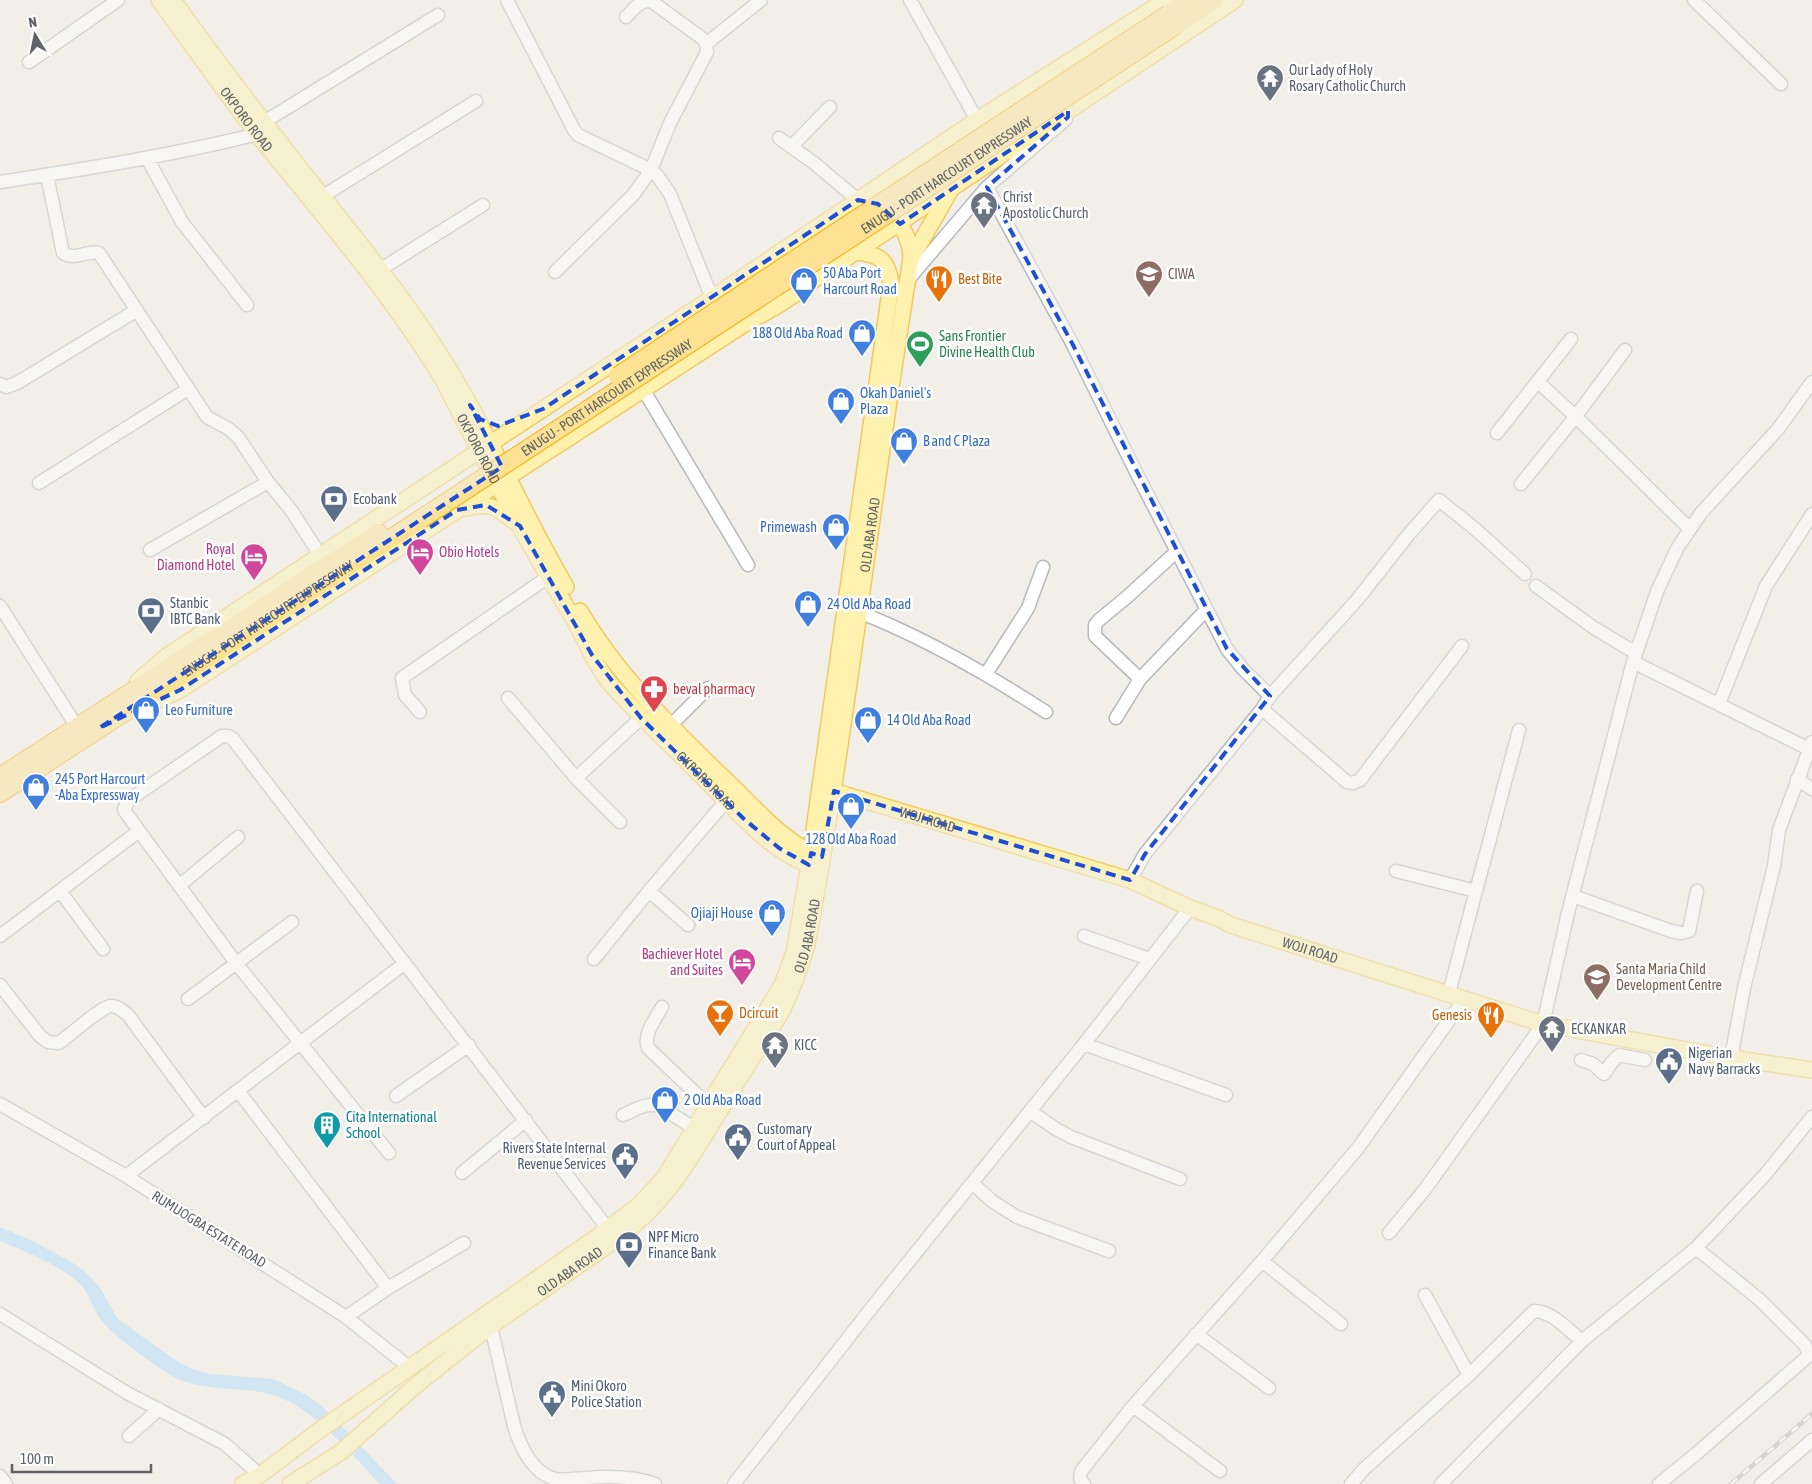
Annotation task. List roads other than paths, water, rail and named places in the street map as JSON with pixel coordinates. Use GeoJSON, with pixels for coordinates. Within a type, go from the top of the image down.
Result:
{"type":"FeatureCollection","features":[{"type":"Feature","properties":{"kind":"highway","name":"ENUGU - PORT HARCOURT EXPRESSWAY"},"geometry":{"type":"LineString","coordinates":[[0,793],[1190,0]]}},
{"type":"Feature","properties":{"kind":"highway","name":"ENUGU - PORT HARCOURT EXPRESSWAY"},"geometry":{"type":"LineString","coordinates":[[1170,13],[1214,0]]}},
{"type":"Feature","properties":{"kind":"highway","name":"ENUGU - PORT HARCOURT EXPRESSWAY"},"geometry":{"type":"LineString","coordinates":[[0,777],[106,707],[418,514]]}},
{"type":"Feature","properties":{"kind":"main road","name":"OKPORO ROAD"},"geometry":{"type":"LineString","coordinates":[[159,0],[261,128],[413,332],[485,447],[524,522],[548,576],[603,673],[642,718],[744,819],[779,848],[816,860]]}},
{"type":"Feature","properties":{"kind":"main road"},"geometry":{"type":"LineString","coordinates":[[100,728],[180,690],[743,325],[803,289],[855,252],[900,224],[951,188],[1235,0]]}},
{"type":"Feature","properties":{"kind":"main road","name":"OKPORO ROAD"},"geometry":{"type":"LineString","coordinates":[[176,1],[261,128],[323,196],[381,269],[436,348],[470,405],[485,447]]}},
{"type":"Feature","properties":{"kind":"main road"},"geometry":{"type":"LineString","coordinates":[[106,707],[167,656],[712,298],[977,120],[1170,13]]}},
{"type":"Feature","properties":{"kind":"main road"},"geometry":{"type":"LineString","coordinates":[[911,258],[951,188]]}},
{"type":"Feature","properties":{"kind":"main road","name":"OLD ABA ROAD"},"geometry":{"type":"LineString","coordinates":[[243,1484],[410,1368],[489,1320],[640,1222],[679,1177],[781,1012],[792,990],[807,945],[816,860],[859,612],[888,400],[911,258],[909,241],[900,224],[878,204],[858,200]]}},
{"type":"Feature","properties":{"kind":"main road","name":"OLD ABA ROAD"},"geometry":{"type":"LineString","coordinates":[[828,789],[891,284],[887,265],[882,260],[874,255],[855,252]]}},
{"type":"Feature","properties":{"kind":"main road"},"geometry":{"type":"LineString","coordinates":[[767,261],[763,270],[765,282],[773,291],[785,291],[812,281]]}},
{"type":"Feature","properties":{"kind":"main road"},"geometry":{"type":"LineString","coordinates":[[470,405],[480,419],[490,425],[498,426],[514,422],[543,409]]}},
{"type":"Feature","properties":{"kind":"main road"},"geometry":{"type":"LineString","coordinates":[[524,522],[520,491],[521,479],[548,451]]}},
{"type":"Feature","properties":{"kind":"main road"},"geometry":{"type":"LineString","coordinates":[[457,510],[478,505],[493,506],[524,522]]}},
{"type":"Feature","properties":{"kind":"main road","name":"OKPORO ROAD"},"geometry":{"type":"LineString","coordinates":[[524,522],[557,571],[604,650],[634,688],[670,726],[769,822],[816,860]]}},
{"type":"Feature","properties":{"kind":"main road","name":"WOJI ROAD"},"geometry":{"type":"LineString","coordinates":[[828,789],[1130,880],[1230,925],[1543,1024],[1731,1058],[1812,1070]]}},
{"type":"Feature","properties":{"kind":"main road","name":"OLD ABA ROAD"},"geometry":{"type":"LineString","coordinates":[[290,1484],[341,1452],[489,1320],[638,1206],[664,1178],[782,985],[794,953],[816,860]]}},
{"type":"Feature","properties":{"kind":"street"},"geometry":{"type":"LineString","coordinates":[[29,62],[118,0]]}},
{"type":"Feature","properties":{"kind":"street"},"geometry":{"type":"LineString","coordinates":[[507,0],[578,136],[651,170],[657,175],[670,194],[712,298]]}},
{"type":"Feature","properties":{"kind":"street"},"geometry":{"type":"LineString","coordinates":[[555,272],[633,195],[651,170],[670,123],[706,52],[706,44],[703,39],[651,1],[645,0],[640,2],[626,17]]}},
{"type":"Feature","properties":{"kind":"street"},"geometry":{"type":"LineString","coordinates":[[706,44],[761,0]]}},
{"type":"Feature","properties":{"kind":"street"},"geometry":{"type":"LineString","coordinates":[[910,0],[977,120]]}},
{"type":"Feature","properties":{"kind":"street"},"geometry":{"type":"LineString","coordinates":[[1694,0],[1781,84]]}},
{"type":"Feature","properties":{"kind":"street"},"geometry":{"type":"LineString","coordinates":[[0,182],[148,158],[207,146],[261,128],[438,15]]}},
{"type":"Feature","properties":{"kind":"street"},"geometry":{"type":"LineString","coordinates":[[323,196],[476,101]]}},
{"type":"Feature","properties":{"kind":"street"},"geometry":{"type":"LineString","coordinates":[[792,146],[830,107]]}},
{"type":"Feature","properties":{"kind":"street"},"geometry":{"type":"LineString","coordinates":[[907,281],[986,187],[1068,117],[1068,111]]}},
{"type":"Feature","properties":{"kind":"street"},"geometry":{"type":"LineString","coordinates":[[779,138],[792,146],[858,200]]}},
{"type":"Feature","properties":{"kind":"street"},"geometry":{"type":"LineString","coordinates":[[148,158],[182,222],[247,305]]}},
{"type":"Feature","properties":{"kind":"street"},"geometry":{"type":"LineString","coordinates":[[47,175],[66,256],[99,253],[206,418],[221,424],[238,437],[268,482],[291,510],[320,555]]}},
{"type":"Feature","properties":{"kind":"street"},"geometry":{"type":"LineString","coordinates":[[986,187],[1073,346],[1206,610],[1234,658],[1270,696]]}},
{"type":"Feature","properties":{"kind":"street"},"geometry":{"type":"LineString","coordinates":[[381,269],[482,205]]}},
{"type":"Feature","properties":{"kind":"street"},"geometry":{"type":"LineString","coordinates":[[0,384],[6,387],[17,383],[137,310]]}},
{"type":"Feature","properties":{"kind":"street"},"geometry":{"type":"LineString","coordinates":[[1496,433],[1571,339]]}},
{"type":"Feature","properties":{"kind":"street"},"geometry":{"type":"LineString","coordinates":[[1521,484],[1576,416],[1625,350]]}},
{"type":"Feature","properties":{"kind":"street"},"geometry":{"type":"LineString","coordinates":[[1538,382],[1576,416],[1606,448],[1690,529]]}},
{"type":"Feature","properties":{"kind":"street"},"geometry":{"type":"LineString","coordinates":[[1389,1233],[1426,1188],[1543,1024],[1573,896],[1634,658],[1658,589],[1678,548],[1690,529],[1722,490],[1778,429],[1812,382]]}},
{"type":"Feature","properties":{"kind":"street"},"geometry":{"type":"LineString","coordinates":[[39,482],[188,390]]}},
{"type":"Feature","properties":{"kind":"street"},"geometry":{"type":"LineString","coordinates":[[643,390],[748,565]]}},
{"type":"Feature","properties":{"kind":"street"},"geometry":{"type":"LineString","coordinates":[[150,550],[268,482]]}},
{"type":"Feature","properties":{"kind":"street"},"geometry":{"type":"LineString","coordinates":[[1130,880],[1145,854],[1262,709],[1270,696],[1357,600],[1409,534],[1439,500],[1525,574]]}},
{"type":"Feature","properties":{"kind":"street"},"geometry":{"type":"LineString","coordinates":[[1719,704],[1766,586],[1812,514]]}},
{"type":"Feature","properties":{"kind":"street"},"geometry":{"type":"LineString","coordinates":[[1140,679],[1095,636],[1095,625],[1176,552]]}},
{"type":"Feature","properties":{"kind":"street"},"geometry":{"type":"LineString","coordinates":[[986,674],[1028,608],[1043,567]]}},
{"type":"Feature","properties":{"kind":"street"},"geometry":{"type":"LineString","coordinates":[[420,712],[405,695],[402,678],[548,576]]}},
{"type":"Feature","properties":{"kind":"street"},"geometry":{"type":"LineString","coordinates":[[1536,586],[1634,658],[1719,704],[1811,746],[1779,830],[1774,866],[1744,988],[1731,1058]]}},
{"type":"Feature","properties":{"kind":"street"},"geometry":{"type":"LineString","coordinates":[[0,606],[76,727]]}},
{"type":"Feature","properties":{"kind":"street"},"geometry":{"type":"LineString","coordinates":[[1116,718],[1140,679],[1206,610]]}},
{"type":"Feature","properties":{"kind":"street"},"geometry":{"type":"LineString","coordinates":[[859,612],[913,635],[986,674],[1046,712]]}},
{"type":"Feature","properties":{"kind":"street"},"geometry":{"type":"LineString","coordinates":[[1262,709],[1348,782],[1353,783],[1360,780],[1462,646]]}},
{"type":"Feature","properties":{"kind":"street"},"geometry":{"type":"LineString","coordinates":[[670,726],[708,688]]}},
{"type":"Feature","properties":{"kind":"street"},"geometry":{"type":"LineString","coordinates":[[508,698],[576,778],[620,822]]}},
{"type":"Feature","properties":{"kind":"street"},"geometry":{"type":"LineString","coordinates":[[576,778],[642,718]]}},
{"type":"Feature","properties":{"kind":"street"},"geometry":{"type":"LineString","coordinates":[[1449,993],[1519,730]]}},
{"type":"Feature","properties":{"kind":"street"},"geometry":{"type":"LineString","coordinates":[[389,1153],[236,963],[126,814],[124,809],[129,800],[222,736],[228,736],[232,739],[469,1045],[608,1229]]}},
{"type":"Feature","properties":{"kind":"street"},"geometry":{"type":"LineString","coordinates":[[1797,779],[1812,790]]}},
{"type":"Feature","properties":{"kind":"street"},"geometry":{"type":"LineString","coordinates":[[594,959],[726,801]]}},
{"type":"Feature","properties":{"kind":"street"},"geometry":{"type":"LineString","coordinates":[[0,936],[139,831]]}},
{"type":"Feature","properties":{"kind":"street"},"geometry":{"type":"LineString","coordinates":[[180,886],[238,838]]}},
{"type":"Feature","properties":{"kind":"street"},"geometry":{"type":"LineString","coordinates":[[1396,871],[1476,891]]}},
{"type":"Feature","properties":{"kind":"street"},"geometry":{"type":"LineString","coordinates":[[60,890],[103,949]]}},
{"type":"Feature","properties":{"kind":"street"},"geometry":{"type":"LineString","coordinates":[[649,891],[688,926]]}},
{"type":"Feature","properties":{"kind":"street"},"geometry":{"type":"LineString","coordinates":[[1573,896],[1681,933],[1689,931],[1696,891]]}},
{"type":"Feature","properties":{"kind":"street"},"geometry":{"type":"LineString","coordinates":[[734,1484],[888,1286],[1084,1044],[1190,908]]}},
{"type":"Feature","properties":{"kind":"street"},"geometry":{"type":"LineString","coordinates":[[188,999],[292,922]]}},
{"type":"Feature","properties":{"kind":"street"},"geometry":{"type":"LineString","coordinates":[[1084,936],[1149,959]]}},
{"type":"Feature","properties":{"kind":"street"},"geometry":{"type":"LineString","coordinates":[[126,1176],[406,963]]}},
{"type":"Feature","properties":{"kind":"street"},"geometry":{"type":"LineString","coordinates":[[0,985],[40,1036],[48,1042],[59,1043],[102,1010],[111,1006],[128,1014],[204,1118]]}},
{"type":"Feature","properties":{"kind":"street"},"geometry":{"type":"LineString","coordinates":[[1084,1484],[1079,1475],[1082,1470],[1133,1406],[1358,1148],[1465,998]]}},
{"type":"Feature","properties":{"kind":"street"},"geometry":{"type":"LineString","coordinates":[[662,1007],[646,1036],[648,1048],[709,1106]]}},
{"type":"Feature","properties":{"kind":"street"},"geometry":{"type":"LineString","coordinates":[[1084,1044],[1226,1095]]}},
{"type":"Feature","properties":{"kind":"street"},"geometry":{"type":"LineString","coordinates":[[396,1096],[469,1045]]}},
{"type":"Feature","properties":{"kind":"street"},"geometry":{"type":"LineString","coordinates":[[1581,1060],[1593,1064],[1604,1074],[1619,1055],[1645,1060]]}},
{"type":"Feature","properties":{"kind":"street"},"geometry":{"type":"LineString","coordinates":[[238,1092],[388,1288]]}},
{"type":"Feature","properties":{"kind":"street","name":"RUMUOGBA ESTATE ROAD"},"geometry":{"type":"LineString","coordinates":[[0,1104],[126,1176],[346,1317],[410,1368]]}},
{"type":"Feature","properties":{"kind":"street"},"geometry":{"type":"LineString","coordinates":[[623,1115],[644,1105],[658,1105],[695,1129]]}},
{"type":"Feature","properties":{"kind":"street"},"geometry":{"type":"LineString","coordinates":[[1030,1111],[1071,1137],[1180,1179]]}},
{"type":"Feature","properties":{"kind":"street"},"geometry":{"type":"LineString","coordinates":[[1441,1484],[1582,1341],[1696,1248],[1764,1176],[1812,1117]]}},
{"type":"Feature","properties":{"kind":"street"},"geometry":{"type":"LineString","coordinates":[[462,1173],[526,1120]]}},
{"type":"Feature","properties":{"kind":"street"},"geometry":{"type":"LineString","coordinates":[[972,1183],[992,1201],[1017,1217],[1109,1251]]}},
{"type":"Feature","properties":{"kind":"street"},"geometry":{"type":"LineString","coordinates":[[346,1317],[388,1288],[464,1243]]}},
{"type":"Feature","properties":{"kind":"street"},"geometry":{"type":"LineString","coordinates":[[1659,1484],[1792,1370],[1808,1353],[1805,1346],[1760,1300],[1696,1248]]}},
{"type":"Feature","properties":{"kind":"street"},"geometry":{"type":"LineString","coordinates":[[1262,1260],[1341,1324]]}},
{"type":"Feature","properties":{"kind":"street"},"geometry":{"type":"LineString","coordinates":[[1425,1295],[1468,1375]]}},
{"type":"Feature","properties":{"kind":"street"},"geometry":{"type":"LineString","coordinates":[[1350,1484],[1534,1311],[1542,1311],[1549,1314],[1582,1341]]}},
{"type":"Feature","properties":{"kind":"street"},"geometry":{"type":"LineString","coordinates":[[0,1314],[127,1393],[225,1444],[260,1474]]}},
{"type":"Feature","properties":{"kind":"street"},"geometry":{"type":"LineString","coordinates":[[489,1320],[519,1444],[532,1462],[546,1475],[558,1480],[622,1477],[655,1484]]}},
{"type":"Feature","properties":{"kind":"street"},"geometry":{"type":"LineString","coordinates":[[1196,1334],[1269,1388]]}},
{"type":"Feature","properties":{"kind":"street"},"geometry":{"type":"LineString","coordinates":[[1133,1406],[1220,1470]]}},
{"type":"Feature","properties":{"kind":"street"},"geometry":{"type":"LineString","coordinates":[[129,1436],[159,1409]]}},
{"type":"Feature","properties":{"kind":"street"},"geometry":{"type":"LineString","coordinates":[[1761,1484],[1812,1440]]}},
{"type":"Feature","properties":{"kind":"street"},"geometry":{"type":"LineString","coordinates":[[0,1476],[6,1484]]}},
{"type":"Feature","properties":{"kind":"water"},"geometry":{"type":"Polygon","coordinates":[[[0,1227],[70,1261],[85,1272],[99,1286],[118,1319],[178,1362],[195,1370],[210,1374],[273,1379],[305,1394],[324,1408],[397,1484],[380,1484],[328,1430],[313,1417],[282,1398],[253,1391],[191,1384],[161,1369],[133,1349],[101,1320],[83,1288],[73,1278],[64,1271],[0,1241],[0,1227]]]}},
{"type":"Feature","properties":{"kind":"railway"},"geometry":{"type":"LineString","coordinates":[[1731,1484],[1812,1414]]}},
{"type":"Feature","properties":{"kind":"place","name":"Our Lady of Holy Rosary Catholic Church"},"geometry":{"type":"Point","coordinates":[1270,102]}},
{"type":"Feature","properties":{"kind":"place","name":"Christ Apostolic Church"},"geometry":{"type":"Point","coordinates":[984,229]}},
{"type":"Feature","properties":{"kind":"place","name":"CIWA"},"geometry":{"type":"Point","coordinates":[1149,298]}},
{"type":"Feature","properties":{"kind":"place","name":"Best Bite"},"geometry":{"type":"Point","coordinates":[939,303]}},
{"type":"Feature","properties":{"kind":"place","name":"50 Aba Port Harcourt Road"},"geometry":{"type":"Point","coordinates":[804,305]}},
{"type":"Feature","properties":{"kind":"place","name":"188 Old Aba Road"},"geometry":{"type":"Point","coordinates":[862,357]}},
{"type":"Feature","properties":{"kind":"place","name":"Sans Frontier Divine Health Club"},"geometry":{"type":"Point","coordinates":[920,368]}},
{"type":"Feature","properties":{"kind":"place","name":"Okah Daniel's Plaza"},"geometry":{"type":"Point","coordinates":[841,425]}},
{"type":"Feature","properties":{"kind":"place","name":"B and C Plaza"},"geometry":{"type":"Point","coordinates":[904,465]}},
{"type":"Feature","properties":{"kind":"place","name":"Ecobank"},"geometry":{"type":"Point","coordinates":[334,523]}},
{"type":"Feature","properties":{"kind":"place","name":"Primewash"},"geometry":{"type":"Point","coordinates":[836,551]}},
{"type":"Feature","properties":{"kind":"place","name":"Obio Hotels"},"geometry":{"type":"Point","coordinates":[420,576]}},
{"type":"Feature","properties":{"kind":"place","name":"Royal Diamond Hotel"},"geometry":{"type":"Point","coordinates":[254,581]}},
{"type":"Feature","properties":{"kind":"place","name":"24 Old Aba Road"},"geometry":{"type":"Point","coordinates":[808,628]}},
{"type":"Feature","properties":{"kind":"place","name":"Stanbic IBTC Bank"},"geometry":{"type":"Point","coordinates":[151,635]}},
{"type":"Feature","properties":{"kind":"place","name":"beval pharmacy"},"geometry":{"type":"Point","coordinates":[654,713]}},
{"type":"Feature","properties":{"kind":"place","name":"Leo Furniture"},"geometry":{"type":"Point","coordinates":[146,734]}},
{"type":"Feature","properties":{"kind":"place","name":"14 Old Aba Road"},"geometry":{"type":"Point","coordinates":[868,744]}},
{"type":"Feature","properties":{"kind":"place","name":"245 Port Harcourt -Aba Expressway"},"geometry":{"type":"Point","coordinates":[36,811]}},
{"type":"Feature","properties":{"kind":"place","name":"128 Old Aba Road"},"geometry":{"type":"Point","coordinates":[851,830]}},
{"type":"Feature","properties":{"kind":"place","name":"Ojiaji House"},"geometry":{"type":"Point","coordinates":[772,937]}},
{"type":"Feature","properties":{"kind":"place","name":"Bachiever Hotel and Suites"},"geometry":{"type":"Point","coordinates":[742,986]}},
{"type":"Feature","properties":{"kind":"place","name":"Santa Maria Child Development Centre"},"geometry":{"type":"Point","coordinates":[1597,1001]}},
{"type":"Feature","properties":{"kind":"place","name":"Dcircuit"},"geometry":{"type":"Point","coordinates":[720,1037]}},
{"type":"Feature","properties":{"kind":"place","name":"Genesis"},"geometry":{"type":"Point","coordinates":[1491,1039]}},
{"type":"Feature","properties":{"kind":"place","name":"ECKANKAR"},"geometry":{"type":"Point","coordinates":[1552,1053]}},
{"type":"Feature","properties":{"kind":"place","name":"KICC"},"geometry":{"type":"Point","coordinates":[775,1069]}},
{"type":"Feature","properties":{"kind":"place","name":"Nigerian Navy Barracks"},"geometry":{"type":"Point","coordinates":[1669,1085]}},
{"type":"Feature","properties":{"kind":"place","name":"2 Old Aba Road"},"geometry":{"type":"Point","coordinates":[665,1124]}},
{"type":"Feature","properties":{"kind":"place","name":"Cita International School"},"geometry":{"type":"Point","coordinates":[327,1149]}},
{"type":"Feature","properties":{"kind":"place","name":"Customary Court of Appeal"},"geometry":{"type":"Point","coordinates":[738,1161]}},
{"type":"Feature","properties":{"kind":"place","name":"Rivers State Internal Revenue Services"},"geometry":{"type":"Point","coordinates":[625,1180]}},
{"type":"Feature","properties":{"kind":"place","name":"NPF Micro Finance Bank"},"geometry":{"type":"Point","coordinates":[629,1269]}},
{"type":"Feature","properties":{"kind":"place","name":"Mini Okoro Police Station"},"geometry":{"type":"Point","coordinates":[552,1418]}}]}
